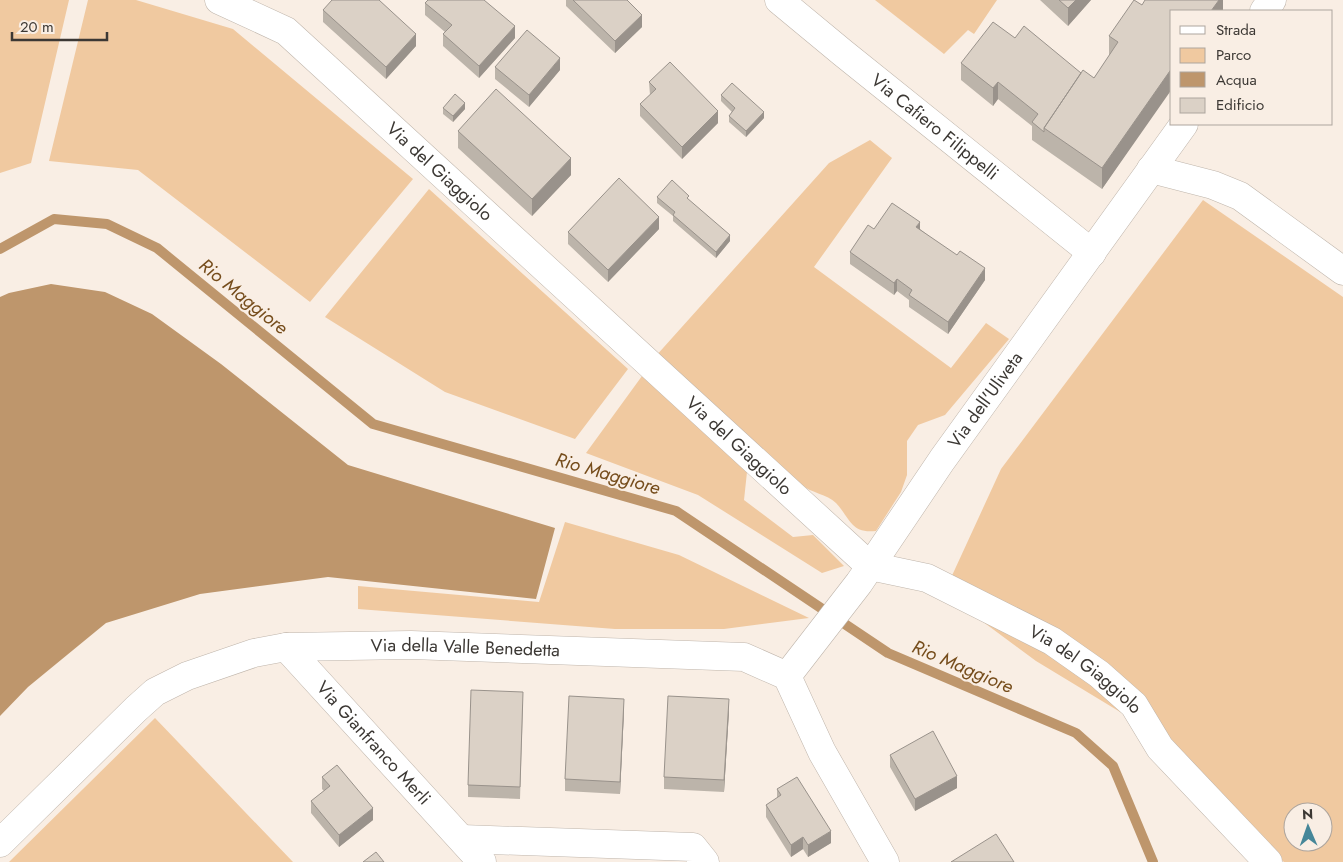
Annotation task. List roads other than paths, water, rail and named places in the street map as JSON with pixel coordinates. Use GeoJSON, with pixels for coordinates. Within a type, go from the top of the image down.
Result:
{"type":"FeatureCollection","features":[{"type":"Feature","properties":{"kind":"street","name":"Via Cafiero Filippelli"},"geometry":{"type":"LineString","coordinates":[[779,0],[843,54],[1092,253]]}},
{"type":"Feature","properties":{"kind":"street","name":"Via del Giaggiolo"},"geometry":{"type":"LineString","coordinates":[[234,3],[286,31],[863,576],[927,578],[1052,641],[1099,674],[1134,705],[1160,748],[1268,862]]}},
{"type":"Feature","properties":{"kind":"street","name":"Via dell'Uliveta"},"geometry":{"type":"LineString","coordinates":[[787,676],[824,630],[863,576],[942,460],[1183,125]]}},
{"type":"Feature","properties":{"kind":"street"},"geometry":{"type":"LineString","coordinates":[[1151,169],[1213,185],[1240,196],[1343,272]]}},
{"type":"Feature","properties":{"kind":"street","name":"Via della Valle Benedetta"},"geometry":{"type":"LineString","coordinates":[[0,843],[155,692],[186,676],[220,664],[286,647],[411,645],[744,657],[787,676]]}},
{"type":"Feature","properties":{"kind":"street","name":"Via Gianfranco Merli"},"geometry":{"type":"LineString","coordinates":[[286,647],[482,862]]}},
{"type":"Feature","properties":{"kind":"street"},"geometry":{"type":"LineString","coordinates":[[787,676],[822,752],[885,862]]}},
{"type":"Feature","properties":{"kind":"street"},"geometry":{"type":"LineString","coordinates":[[462,839],[694,847],[705,862]]}},
{"type":"Feature","properties":{"kind":"water"},"geometry":{"type":"Polygon","coordinates":[[[51,284],[105,292],[152,314],[221,364],[348,465],[555,528],[536,599],[328,577],[200,594],[106,623],[28,687],[0,716],[0,297],[9,293],[51,284]]]}},
{"type":"Feature","properties":{"kind":"waterway","name":"Rio Maggiore"},"geometry":{"type":"LineString","coordinates":[[0,249],[54,219],[107,224],[157,248],[373,424],[676,511],[888,653],[1076,733],[1113,766],[1153,862]]}}]}
